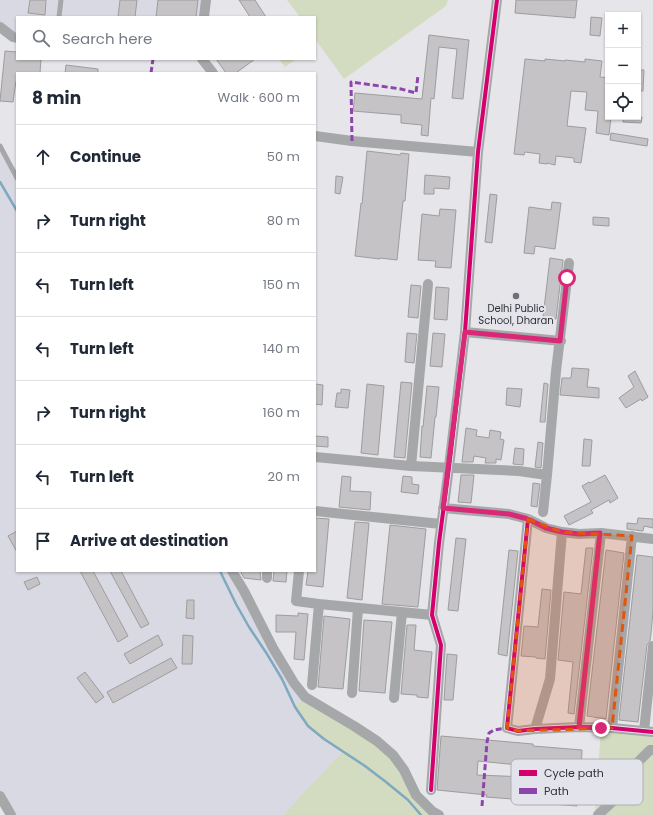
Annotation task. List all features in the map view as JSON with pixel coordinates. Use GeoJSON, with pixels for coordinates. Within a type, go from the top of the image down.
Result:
{"type":"FeatureCollection","features":[{"type":"Feature","properties":{"kind":"street"},"geometry":{"type":"LineString","coordinates":[[204,16],[206,0]]}},
{"type":"Feature","properties":{"kind":"street"},"geometry":{"type":"LineString","coordinates":[[431,790],[441,646],[432,615],[441,524],[465,332],[478,152],[497,0]]}},
{"type":"Feature","properties":{"kind":"street"},"geometry":{"type":"LineString","coordinates":[[0,27],[16,38]]}},
{"type":"Feature","properties":{"kind":"street"},"geometry":{"type":"LineString","coordinates":[[203,60],[212,72]]}},
{"type":"Feature","properties":{"kind":"street"},"geometry":{"type":"LineString","coordinates":[[316,136],[352,141],[478,152]]}},
{"type":"Feature","properties":{"kind":"street"},"geometry":{"type":"LineString","coordinates":[[543,512],[568,263]]}},
{"type":"Feature","properties":{"kind":"street"},"geometry":{"type":"LineString","coordinates":[[411,466],[428,284]]}},
{"type":"Feature","properties":{"kind":"street"},"geometry":{"type":"LineString","coordinates":[[465,332],[560,341]]}},
{"type":"Feature","properties":{"kind":"street"},"geometry":{"type":"LineString","coordinates":[[316,458],[411,466],[518,471],[547,475]]}},
{"type":"Feature","properties":{"kind":"street"},"geometry":{"type":"LineString","coordinates":[[443,508],[509,514],[528,519],[546,528],[562,532],[579,534],[600,533],[653,539]]}},
{"type":"Feature","properties":{"kind":"street"},"geometry":{"type":"LineString","coordinates":[[316,511],[441,524]]}},
{"type":"Feature","properties":{"kind":"street"},"geometry":{"type":"LineString","coordinates":[[528,519],[507,728],[518,731],[579,727],[612,728],[648,732],[653,646]]}},
{"type":"Feature","properties":{"kind":"street"},"geometry":{"type":"LineString","coordinates":[[535,729],[550,679],[562,532]]}},
{"type":"Feature","properties":{"kind":"street"},"geometry":{"type":"LineString","coordinates":[[579,727],[600,533]]}},
{"type":"Feature","properties":{"kind":"street"},"geometry":{"type":"LineString","coordinates":[[612,728],[632,536]]}},
{"type":"Feature","properties":{"kind":"street"},"geometry":{"type":"LineString","coordinates":[[233,572],[294,683],[305,697],[354,726],[383,746],[393,755],[404,770],[416,795],[432,811],[439,815]]}},
{"type":"Feature","properties":{"kind":"street"},"geometry":{"type":"LineString","coordinates":[[299,572],[296,601],[432,615]]}},
{"type":"Feature","properties":{"kind":"street"},"geometry":{"type":"LineString","coordinates":[[312,685],[319,604]]}},
{"type":"Feature","properties":{"kind":"street"},"geometry":{"type":"LineString","coordinates":[[352,693],[358,608]]}},
{"type":"Feature","properties":{"kind":"street"},"geometry":{"type":"LineString","coordinates":[[394,698],[402,612]]}},
{"type":"Feature","properties":{"kind":"street"},"geometry":{"type":"LineString","coordinates":[[641,759],[650,750],[653,750]]}},
{"type":"Feature","properties":{"kind":"street"},"geometry":{"type":"LineString","coordinates":[[0,796],[11,815]]}},
{"type":"Feature","properties":{"kind":"street"},"geometry":{"type":"LineString","coordinates":[[598,815],[609,805]]}},
{"type":"Feature","properties":{"kind":"lane"},"geometry":{"type":"LineString","coordinates":[[59,16],[61,0]]}},
{"type":"Feature","properties":{"kind":"lane"},"geometry":{"type":"LineString","coordinates":[[0,146],[16,176]]}},
{"type":"Feature","properties":{"kind":"highlighted area"},"geometry":{"type":"Polygon","coordinates":[[[528,519],[562,532],[632,536],[612,728],[518,731],[507,728],[528,519]]]}},
{"type":"Feature","properties":{"kind":"shaded area"},"geometry":{"type":"Polygon","coordinates":[[[0,0],[206,0],[204,16],[16,16],[16,37],[0,27],[0,0]]]}},
{"type":"Feature","properties":{"kind":"shaded area"},"geometry":{"type":"Polygon","coordinates":[[[0,146],[16,176],[16,572],[233,572],[305,697],[295,707],[308,726],[343,752],[283,815],[11,815],[0,796],[0,146]]]}},
{"type":"Feature","properties":{"kind":"green space"},"geometry":{"type":"Polygon","coordinates":[[[287,0],[448,0],[446,6],[344,79],[316,40],[316,16],[299,16],[287,0]]]}},
{"type":"Feature","properties":{"kind":"green space"},"geometry":{"type":"Polygon","coordinates":[[[280,60],[295,60],[285,67],[280,60]]]}},
{"type":"Feature","properties":{"kind":"green space"},"geometry":{"type":"Polygon","coordinates":[[[305,697],[377,741],[416,795],[439,815],[283,815],[342,752],[308,726],[295,707],[305,697]]]}},
{"type":"Feature","properties":{"kind":"green space"},"geometry":{"type":"Polygon","coordinates":[[[601,728],[653,732],[653,815],[595,815],[596,805],[643,805],[643,759],[599,759],[601,728]]]}},
{"type":"Feature","properties":{"kind":"building"},"geometry":{"type":"Polygon","coordinates":[[[30,0],[46,0],[45,15],[28,13],[30,0]]]}},
{"type":"Feature","properties":{"kind":"building"},"geometry":{"type":"Polygon","coordinates":[[[120,0],[137,0],[135,16],[118,16],[120,0]]]}},
{"type":"Feature","properties":{"kind":"building"},"geometry":{"type":"Polygon","coordinates":[[[158,0],[198,0],[196,16],[156,16],[158,0]]]}},
{"type":"Feature","properties":{"kind":"building"},"geometry":{"type":"Polygon","coordinates":[[[239,0],[255,0],[265,16],[249,16],[239,0]]]}},
{"type":"Feature","properties":{"kind":"building"},"geometry":{"type":"Polygon","coordinates":[[[516,0],[577,0],[575,18],[515,13],[516,0]]]}},
{"type":"Feature","properties":{"kind":"building"},"geometry":{"type":"Polygon","coordinates":[[[591,17],[602,18],[600,36],[590,35],[591,17]]]}},
{"type":"Feature","properties":{"kind":"building"},"geometry":{"type":"Polygon","coordinates":[[[429,35],[469,40],[463,99],[452,98],[457,49],[439,47],[434,99],[431,98],[428,136],[421,135],[422,125],[401,123],[401,115],[353,111],[355,93],[422,99],[429,35]]]}},
{"type":"Feature","properties":{"kind":"building"},"geometry":{"type":"Polygon","coordinates":[[[5,51],[16,52],[16,60],[41,60],[40,72],[16,72],[13,102],[0,101],[5,51]]]}},
{"type":"Feature","properties":{"kind":"building"},"geometry":{"type":"Polygon","coordinates":[[[525,59],[585,62],[585,59],[602,61],[600,77],[605,78],[605,120],[611,120],[609,135],[596,133],[598,111],[585,110],[587,92],[571,91],[567,126],[586,128],[581,163],[574,162],[574,158],[556,156],[555,165],[539,163],[540,154],[525,152],[524,155],[514,154],[525,59]]]}},
{"type":"Feature","properties":{"kind":"building"},"geometry":{"type":"Polygon","coordinates":[[[217,60],[254,60],[237,72],[225,72],[217,60]]]}},
{"type":"Feature","properties":{"kind":"building"},"geometry":{"type":"Polygon","coordinates":[[[66,65],[98,69],[98,72],[65,72],[66,65]]]}},
{"type":"Feature","properties":{"kind":"building"},"geometry":{"type":"Polygon","coordinates":[[[641,70],[644,70],[643,91],[641,91],[641,70]]]}},
{"type":"Feature","properties":{"kind":"building"},"geometry":{"type":"Polygon","coordinates":[[[642,117],[641,123],[623,122],[623,120],[641,120],[642,117]]]}},
{"type":"Feature","properties":{"kind":"building"},"geometry":{"type":"Polygon","coordinates":[[[611,133],[648,139],[647,146],[610,140],[611,133]]]}},
{"type":"Feature","properties":{"kind":"building"},"geometry":{"type":"Polygon","coordinates":[[[367,151],[400,155],[401,153],[409,154],[405,201],[403,201],[397,260],[355,256],[367,151]]]}},
{"type":"Feature","properties":{"kind":"building"},"geometry":{"type":"Polygon","coordinates":[[[425,175],[450,177],[449,189],[434,188],[434,194],[424,194],[425,175]]]}},
{"type":"Feature","properties":{"kind":"building"},"geometry":{"type":"Polygon","coordinates":[[[336,176],[343,177],[340,194],[335,193],[336,176]]]}},
{"type":"Feature","properties":{"kind":"building"},"geometry":{"type":"Polygon","coordinates":[[[490,194],[497,195],[492,243],[485,242],[490,194]]]}},
{"type":"Feature","properties":{"kind":"building"},"geometry":{"type":"Polygon","coordinates":[[[552,202],[561,203],[555,249],[535,246],[534,254],[524,253],[529,207],[551,210],[552,202]]]}},
{"type":"Feature","properties":{"kind":"building"},"geometry":{"type":"Polygon","coordinates":[[[440,209],[456,210],[451,268],[435,267],[436,261],[418,260],[422,214],[439,216],[440,209]]]}},
{"type":"Feature","properties":{"kind":"building"},"geometry":{"type":"Polygon","coordinates":[[[593,217],[609,218],[609,226],[593,225],[593,217]]]}},
{"type":"Feature","properties":{"kind":"building"},"geometry":{"type":"Polygon","coordinates":[[[550,258],[563,260],[556,319],[543,317],[550,258]]]}},
{"type":"Feature","properties":{"kind":"building"},"geometry":{"type":"Polygon","coordinates":[[[411,285],[421,286],[418,318],[408,317],[411,285]]]}},
{"type":"Feature","properties":{"kind":"building"},"geometry":{"type":"Polygon","coordinates":[[[436,287],[449,288],[447,320],[434,319],[436,287]]]}},
{"type":"Feature","properties":{"kind":"building"},"geometry":{"type":"Polygon","coordinates":[[[407,333],[417,334],[414,363],[405,362],[407,333]]]}},
{"type":"Feature","properties":{"kind":"building"},"geometry":{"type":"Polygon","coordinates":[[[433,333],[445,334],[442,367],[430,366],[433,333]]]}},
{"type":"Feature","properties":{"kind":"building"},"geometry":{"type":"Polygon","coordinates":[[[572,368],[589,369],[587,387],[599,388],[599,398],[560,395],[562,378],[571,378],[572,368]]]}},
{"type":"Feature","properties":{"kind":"building"},"geometry":{"type":"Polygon","coordinates":[[[635,371],[648,397],[642,401],[641,399],[626,408],[619,398],[634,387],[628,376],[635,371]]]}},
{"type":"Feature","properties":{"kind":"building"},"geometry":{"type":"Polygon","coordinates":[[[401,382],[412,383],[405,458],[394,457],[401,382]]]}},
{"type":"Feature","properties":{"kind":"building"},"geometry":{"type":"Polygon","coordinates":[[[544,383],[548,384],[545,422],[540,422],[544,383]]]}},
{"type":"Feature","properties":{"kind":"building"},"geometry":{"type":"Polygon","coordinates":[[[316,384],[323,385],[322,405],[316,404],[316,384]]]}},
{"type":"Feature","properties":{"kind":"building"},"geometry":{"type":"Polygon","coordinates":[[[367,384],[384,386],[378,455],[361,453],[367,384]]]}},
{"type":"Feature","properties":{"kind":"building"},"geometry":{"type":"Polygon","coordinates":[[[427,386],[439,387],[431,458],[420,457],[427,386]]]}},
{"type":"Feature","properties":{"kind":"building"},"geometry":{"type":"Polygon","coordinates":[[[507,388],[522,389],[520,407],[506,405],[507,388]]]}},
{"type":"Feature","properties":{"kind":"building"},"geometry":{"type":"Polygon","coordinates":[[[341,389],[350,390],[348,408],[335,407],[337,393],[341,393],[341,389]]]}},
{"type":"Feature","properties":{"kind":"building"},"geometry":{"type":"Polygon","coordinates":[[[466,428],[477,430],[476,436],[489,438],[490,430],[501,432],[500,439],[504,440],[501,460],[496,459],[496,463],[485,463],[486,458],[474,456],[473,462],[462,462],[466,428]]]}},
{"type":"Feature","properties":{"kind":"building"},"geometry":{"type":"Polygon","coordinates":[[[316,436],[328,437],[328,447],[316,446],[316,436]]]}},
{"type":"Feature","properties":{"kind":"building"},"geometry":{"type":"Polygon","coordinates":[[[584,439],[592,440],[590,466],[582,466],[584,439]]]}},
{"type":"Feature","properties":{"kind":"building"},"geometry":{"type":"Polygon","coordinates":[[[538,442],[543,443],[541,468],[535,467],[538,442]]]}},
{"type":"Feature","properties":{"kind":"building"},"geometry":{"type":"Polygon","coordinates":[[[515,448],[524,449],[523,465],[513,464],[515,448]]]}},
{"type":"Feature","properties":{"kind":"building"},"geometry":{"type":"Polygon","coordinates":[[[461,475],[474,475],[471,503],[458,502],[461,475]]]}},
{"type":"Feature","properties":{"kind":"building"},"geometry":{"type":"Polygon","coordinates":[[[605,475],[618,498],[610,503],[609,500],[591,510],[593,513],[569,525],[564,516],[591,502],[582,486],[605,475]]]}},
{"type":"Feature","properties":{"kind":"building"},"geometry":{"type":"Polygon","coordinates":[[[342,476],[351,477],[350,491],[371,492],[370,510],[339,507],[342,476]]]}},
{"type":"Feature","properties":{"kind":"building"},"geometry":{"type":"Polygon","coordinates":[[[403,476],[412,477],[412,484],[419,485],[418,494],[401,492],[403,476]]]}},
{"type":"Feature","properties":{"kind":"building"},"geometry":{"type":"Polygon","coordinates":[[[533,483],[540,484],[537,507],[531,506],[533,483]]]}},
{"type":"Feature","properties":{"kind":"building"},"geometry":{"type":"Polygon","coordinates":[[[316,518],[329,519],[323,587],[306,585],[308,572],[316,572],[316,518]]]}},
{"type":"Feature","properties":{"kind":"building"},"geometry":{"type":"Polygon","coordinates":[[[638,518],[653,519],[653,528],[644,526],[643,531],[627,529],[627,523],[637,524],[638,518]]]}},
{"type":"Feature","properties":{"kind":"building"},"geometry":{"type":"Polygon","coordinates":[[[355,522],[369,523],[362,600],[347,598],[355,522]]]}},
{"type":"Feature","properties":{"kind":"building"},"geometry":{"type":"Polygon","coordinates":[[[390,525],[426,529],[418,607],[382,604],[390,525]]]}},
{"type":"Feature","properties":{"kind":"building"},"geometry":{"type":"Polygon","coordinates":[[[16,532],[16,550],[8,536],[16,532]]]}},
{"type":"Feature","properties":{"kind":"building"},"geometry":{"type":"Polygon","coordinates":[[[456,538],[466,539],[458,611],[448,610],[456,538]]]}},
{"type":"Feature","properties":{"kind":"building"},"geometry":{"type":"Polygon","coordinates":[[[586,548],[593,548],[574,714],[568,713],[573,662],[558,660],[564,592],[581,594],[586,548]]]}},
{"type":"Feature","properties":{"kind":"building"},"geometry":{"type":"Polygon","coordinates":[[[509,550],[518,551],[507,656],[498,654],[509,550]]]}},
{"type":"Feature","properties":{"kind":"building"},"geometry":{"type":"Polygon","coordinates":[[[606,550],[624,553],[606,719],[587,716],[606,550]]]}},
{"type":"Feature","properties":{"kind":"building"},"geometry":{"type":"Polygon","coordinates":[[[637,555],[653,557],[653,611],[651,634],[650,641],[647,645],[638,722],[619,720],[637,555]]]}},
{"type":"Feature","properties":{"kind":"building"},"geometry":{"type":"Polygon","coordinates":[[[81,572],[94,572],[128,636],[118,642],[81,572]]]}},
{"type":"Feature","properties":{"kind":"building"},"geometry":{"type":"Polygon","coordinates":[[[111,572],[122,572],[149,624],[141,628],[111,572]]]}},
{"type":"Feature","properties":{"kind":"building"},"geometry":{"type":"Polygon","coordinates":[[[241,572],[260,572],[261,580],[244,578],[241,572]]]}},
{"type":"Feature","properties":{"kind":"building"},"geometry":{"type":"Polygon","coordinates":[[[274,572],[287,572],[286,582],[273,581],[274,572]]]}},
{"type":"Feature","properties":{"kind":"building"},"geometry":{"type":"Polygon","coordinates":[[[37,577],[40,584],[28,590],[24,582],[37,577]]]}},
{"type":"Feature","properties":{"kind":"building"},"geometry":{"type":"Polygon","coordinates":[[[542,589],[551,590],[545,659],[521,656],[524,626],[538,627],[542,589]]]}},
{"type":"Feature","properties":{"kind":"building"},"geometry":{"type":"Polygon","coordinates":[[[187,600],[194,600],[194,619],[186,618],[187,600]]]}},
{"type":"Feature","properties":{"kind":"building"},"geometry":{"type":"Polygon","coordinates":[[[298,613],[308,614],[304,660],[294,659],[296,632],[276,632],[276,615],[298,616],[298,613]]]}},
{"type":"Feature","properties":{"kind":"building"},"geometry":{"type":"Polygon","coordinates":[[[324,616],[350,619],[343,689],[318,687],[324,616]]]}},
{"type":"Feature","properties":{"kind":"building"},"geometry":{"type":"Polygon","coordinates":[[[364,620],[392,622],[385,693],[359,691],[364,620]]]}},
{"type":"Feature","properties":{"kind":"building"},"geometry":{"type":"Polygon","coordinates":[[[407,625],[416,625],[414,650],[432,652],[428,698],[417,697],[417,695],[401,694],[407,625]]]}},
{"type":"Feature","properties":{"kind":"building"},"geometry":{"type":"Polygon","coordinates":[[[158,635],[163,645],[130,664],[124,654],[158,635]]]}},
{"type":"Feature","properties":{"kind":"building"},"geometry":{"type":"Polygon","coordinates":[[[183,635],[193,636],[192,664],[182,664],[183,635]]]}},
{"type":"Feature","properties":{"kind":"building"},"geometry":{"type":"Polygon","coordinates":[[[447,654],[457,655],[453,700],[444,700],[447,654]]]}},
{"type":"Feature","properties":{"kind":"building"},"geometry":{"type":"Polygon","coordinates":[[[171,658],[177,668],[113,703],[107,692],[171,658]]]}},
{"type":"Feature","properties":{"kind":"building"},"geometry":{"type":"Polygon","coordinates":[[[85,672],[104,697],[96,703],[77,678],[85,672]]]}},
{"type":"Feature","properties":{"kind":"building"},"geometry":{"type":"Polygon","coordinates":[[[441,736],[582,750],[582,759],[511,759],[511,764],[478,761],[477,775],[511,776],[511,799],[437,790],[441,736]]]}},
{"type":"Feature","properties":{"kind":"waterway"},"geometry":{"type":"LineString","coordinates":[[0,182],[16,209]]}},
{"type":"Feature","properties":{"kind":"waterway"},"geometry":{"type":"LineString","coordinates":[[220,572],[249,627],[282,679],[295,707],[308,726],[324,739],[386,782],[408,800],[421,815]]}},
{"type":"Feature","properties":{"kind":"marked path"},"geometry":{"type":"LineString","coordinates":[[151,72],[153,60]]}},
{"type":"Feature","properties":{"kind":"marked path"},"geometry":{"type":"LineString","coordinates":[[352,141],[351,82],[401,89],[416,93],[418,75]]}},
{"type":"Feature","properties":{"kind":"marked path"},"geometry":{"type":"LineString","coordinates":[[482,806],[489,733],[494,730],[507,728]]}},
{"type":"Feature","properties":{"kind":"cycle path"},"geometry":{"type":"LineString","coordinates":[[431,790],[441,645],[432,615],[439,543],[465,332],[478,152],[497,0]]}},
{"type":"Feature","properties":{"kind":"cycle path"},"geometry":{"type":"LineString","coordinates":[[528,519],[507,728],[518,731],[579,727],[612,728],[653,732]]}},
{"type":"Feature","properties":{"kind":"place","name":"Delhi Public School, Dharan"},"geometry":{"type":"Point","coordinates":[516,296]}},
{"type":"Feature","properties":{"kind":"route"},"geometry":{"type":"LineString","coordinates":[[567,278],[560,341],[465,332],[443,508],[509,514],[528,519],[546,528],[562,532],[579,534],[600,533],[579,727],[601,728]]}}]}
